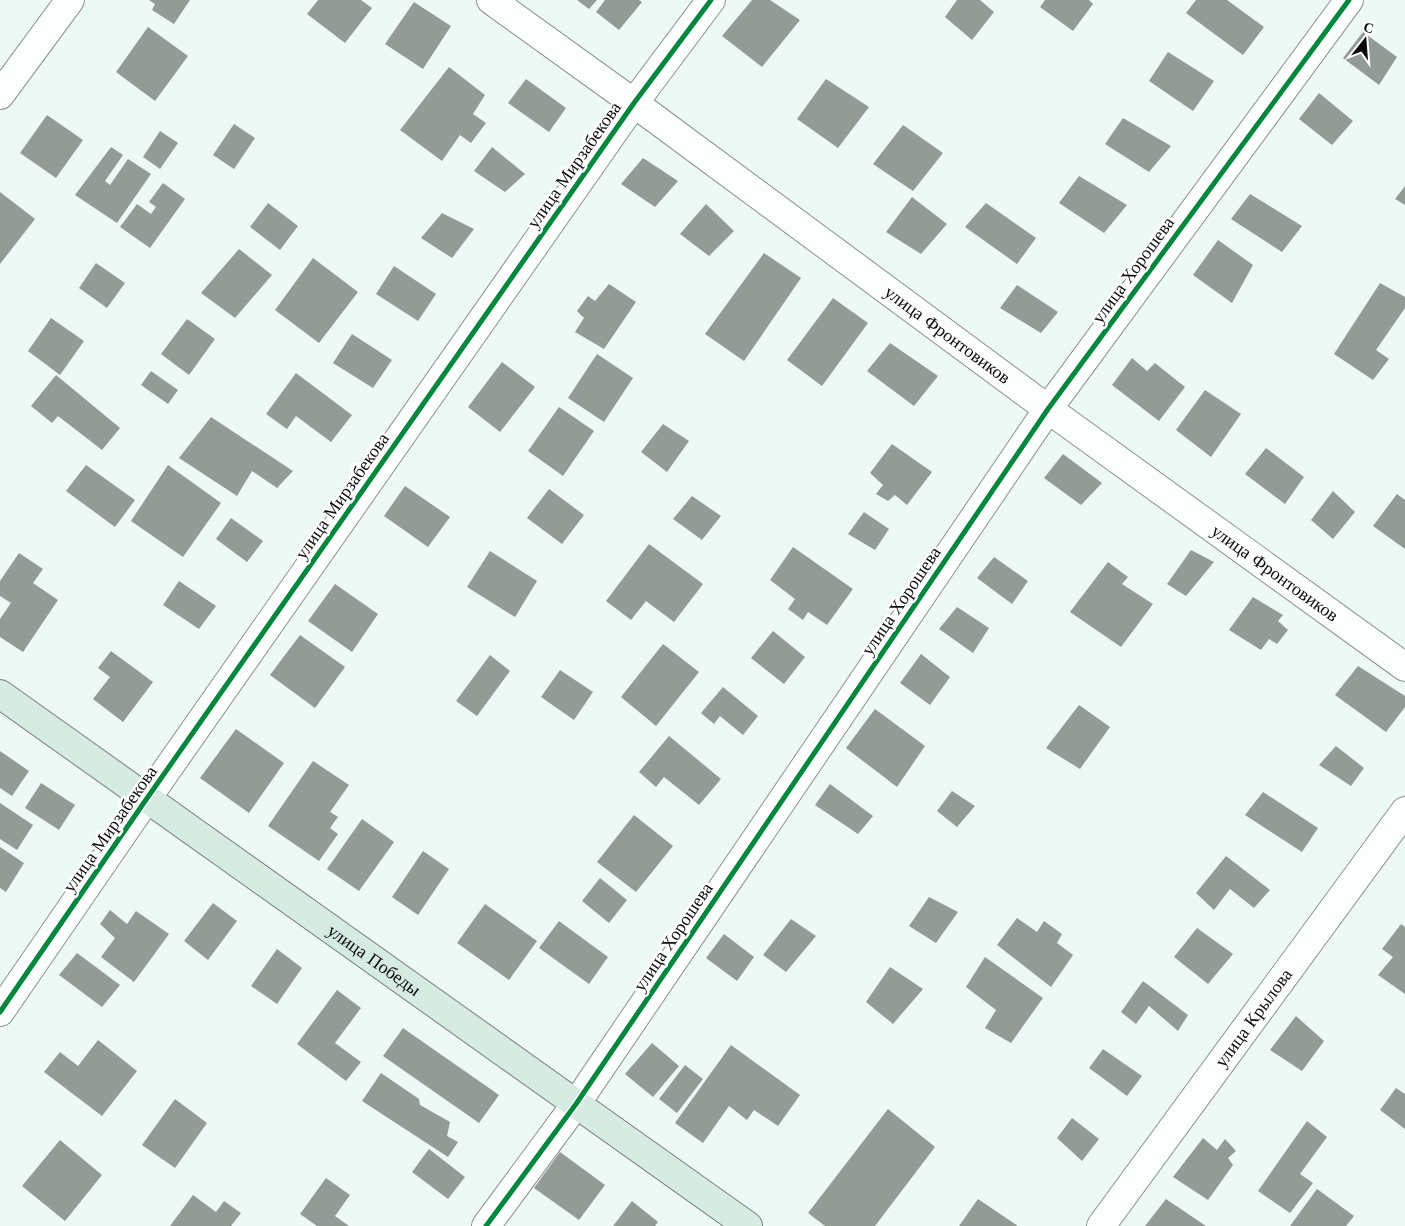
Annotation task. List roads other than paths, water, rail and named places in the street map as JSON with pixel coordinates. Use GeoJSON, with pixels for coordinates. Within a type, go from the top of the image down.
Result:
{"type":"FeatureCollection","features":[{"type":"Feature","properties":{"kind":"main road","name":"улица Победы"},"geometry":{"type":"LineString","coordinates":[[0,694],[145,801]]}},
{"type":"Feature","properties":{"kind":"main road","name":"улица Победы"},"geometry":{"type":"LineString","coordinates":[[0,701],[145,801],[574,1106],[738,1226]]}},
{"type":"Feature","properties":{"kind":"main road","name":"улица Победы"},"geometry":{"type":"LineString","coordinates":[[574,1106],[748,1226]]}},
{"type":"Feature","properties":{"kind":"street"},"geometry":{"type":"LineString","coordinates":[[0,95],[70,0]]}},
{"type":"Feature","properties":{"kind":"street","name":"улица Фронтовиков"},"geometry":{"type":"LineString","coordinates":[[491,0],[634,103],[1048,409],[1405,667]]}},
{"type":"Feature","properties":{"kind":"street","name":"улица Мирзабекова"},"geometry":{"type":"LineString","coordinates":[[0,1012],[145,801],[634,103],[710,0]]}},
{"type":"Feature","properties":{"kind":"street","name":"улица Хорошева"},"geometry":{"type":"LineString","coordinates":[[486,1226],[574,1106],[1048,409],[1349,0]]}},
{"type":"Feature","properties":{"kind":"street","name":"улица Крылова"},"geometry":{"type":"LineString","coordinates":[[1101,1226],[1405,810]]}}]}
